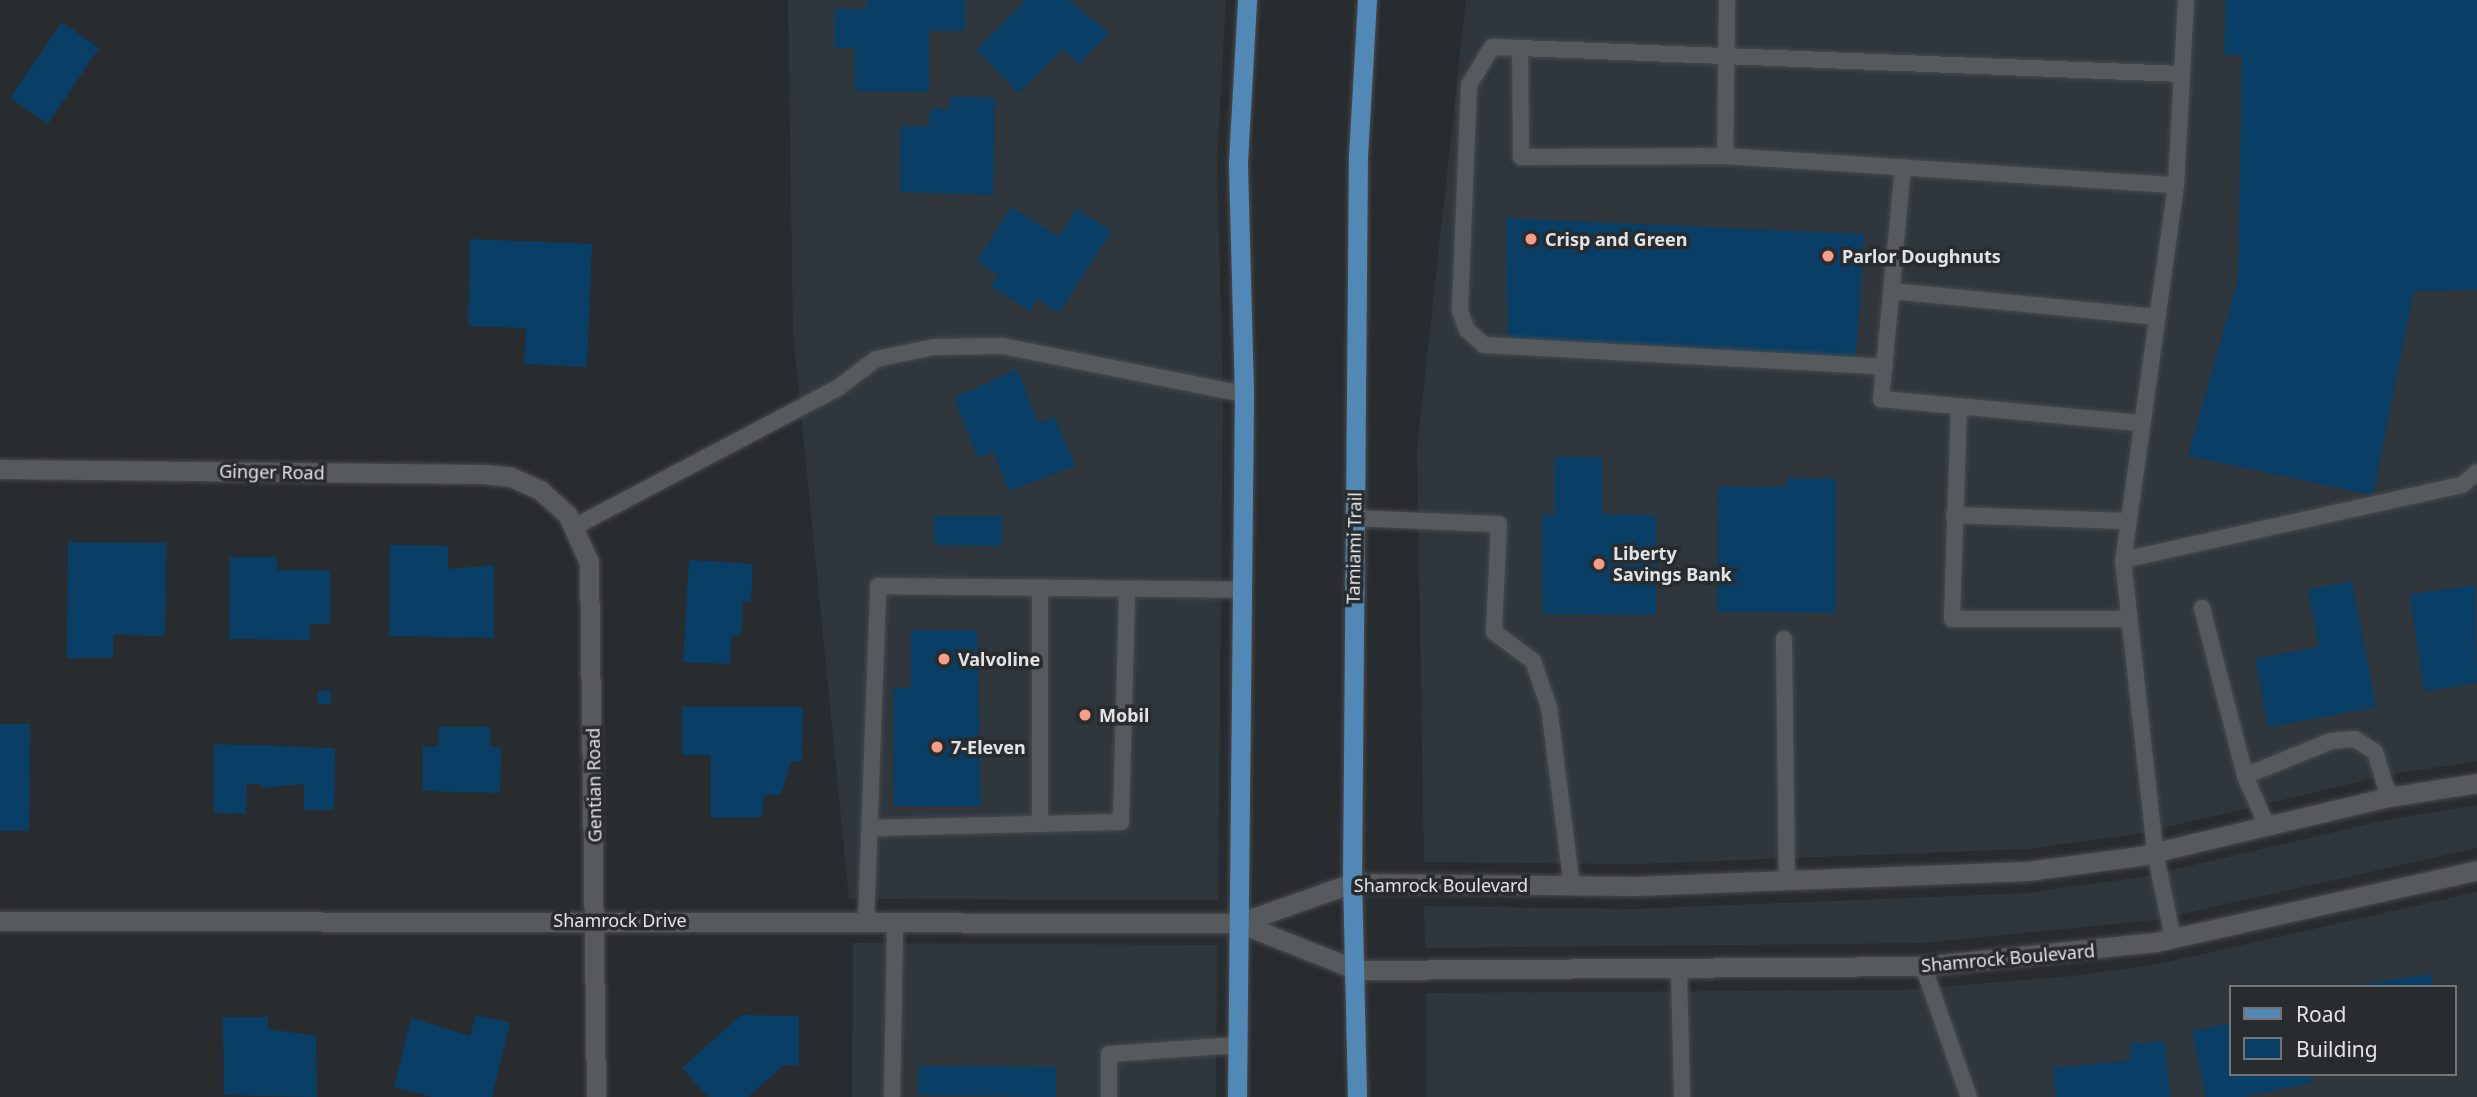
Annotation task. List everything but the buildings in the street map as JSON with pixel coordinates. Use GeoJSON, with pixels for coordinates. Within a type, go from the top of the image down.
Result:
{"type":"FeatureCollection","features":[{"type":"Feature","properties":{"kind":"main road"},"geometry":{"type":"LineString","coordinates":[[1237,1097],[1239,590],[1244,394],[1238,162],[1247,0]]}},
{"type":"Feature","properties":{"kind":"main road","name":"Tamiami Trail"},"geometry":{"type":"LineString","coordinates":[[1356,1097],[1357,970],[1352,883],[1354,518],[1358,156],[1368,1]]}},
{"type":"Feature","properties":{"kind":"street","name":"Ginger Road"},"geometry":{"type":"LineString","coordinates":[[0,469],[484,474],[512,477],[540,491]]}},
{"type":"Feature","properties":{"kind":"street","name":"Gentian Road"},"geometry":{"type":"LineString","coordinates":[[540,491],[574,527],[589,562],[597,920],[596,1097]]}},
{"type":"Feature","properties":{"kind":"street","name":"Shamrock Boulevard"},"geometry":{"type":"LineString","coordinates":[[1239,923],[1352,883],[1572,886],[2027,871],[2155,852],[2389,797],[2477,783]]}},
{"type":"Feature","properties":{"kind":"street","name":"Shamrock Boulevard"},"geometry":{"type":"LineString","coordinates":[[1239,923],[1357,970],[1679,972],[1923,966],[2173,939],[2477,870]]}},
{"type":"Feature","properties":{"kind":"street","name":"Shamrock Drive"},"geometry":{"type":"LineString","coordinates":[[0,921],[1239,923]]}},
{"type":"Feature","properties":{"kind":"lane"},"geometry":{"type":"LineString","coordinates":[[1726,156],[1727,0]]}},
{"type":"Feature","properties":{"kind":"lane"},"geometry":{"type":"LineString","coordinates":[[2173,939],[2155,852],[2126,619],[2123,560],[2124,521],[2176,184],[2186,0]]}},
{"type":"Feature","properties":{"kind":"lane"},"geometry":{"type":"LineString","coordinates":[[1884,367],[1484,345],[1467,330],[1460,311],[1469,85],[1492,47],[2182,74]]}},
{"type":"Feature","properties":{"kind":"lane"},"geometry":{"type":"LineString","coordinates":[[1520,48],[1521,157],[1726,156],[2176,184]]}},
{"type":"Feature","properties":{"kind":"lane"},"geometry":{"type":"LineString","coordinates":[[1903,167],[1881,399],[2140,423]]}},
{"type":"Feature","properties":{"kind":"lane"},"geometry":{"type":"LineString","coordinates":[[1892,291],[2156,317]]}},
{"type":"Feature","properties":{"kind":"lane"},"geometry":{"type":"LineString","coordinates":[[574,527],[839,387],[876,359],[923,350],[1003,346],[1244,394]]}},
{"type":"Feature","properties":{"kind":"lane"},"geometry":{"type":"LineString","coordinates":[[1959,406],[1952,619],[2126,619]]}},
{"type":"Feature","properties":{"kind":"lane"},"geometry":{"type":"LineString","coordinates":[[2123,560],[2462,485],[2477,472]]}},
{"type":"Feature","properties":{"kind":"lane"},"geometry":{"type":"LineString","coordinates":[[1954,515],[2124,521]]}},
{"type":"Feature","properties":{"kind":"lane"},"geometry":{"type":"LineString","coordinates":[[1354,518],[1499,524],[1494,632],[1533,661],[1549,707],[1572,886]]}},
{"type":"Feature","properties":{"kind":"lane"},"geometry":{"type":"LineString","coordinates":[[866,921],[878,586],[1239,590]]}},
{"type":"Feature","properties":{"kind":"lane"},"geometry":{"type":"LineString","coordinates":[[1040,588],[1040,824]]}},
{"type":"Feature","properties":{"kind":"lane"},"geometry":{"type":"LineString","coordinates":[[870,828],[1121,822],[1127,589]]}},
{"type":"Feature","properties":{"kind":"lane"},"geometry":{"type":"LineString","coordinates":[[2202,608],[2245,776],[2267,826]]}},
{"type":"Feature","properties":{"kind":"lane"},"geometry":{"type":"LineString","coordinates":[[1784,639],[1787,881]]}},
{"type":"Feature","properties":{"kind":"lane"},"geometry":{"type":"LineString","coordinates":[[2245,776],[2331,741],[2355,739],[2375,752],[2389,797]]}},
{"type":"Feature","properties":{"kind":"lane"},"geometry":{"type":"LineString","coordinates":[[892,1097],[895,921]]}},
{"type":"Feature","properties":{"kind":"lane"},"geometry":{"type":"LineString","coordinates":[[1923,966],[1969,1097]]}},
{"type":"Feature","properties":{"kind":"lane"},"geometry":{"type":"LineString","coordinates":[[1679,972],[1682,1097]]}},
{"type":"Feature","properties":{"kind":"lane"},"geometry":{"type":"LineString","coordinates":[[1109,1097],[1110,1054],[1238,1045]]}},
{"type":"Feature","properties":{"kind":"shaded area"},"geometry":{"type":"Polygon","coordinates":[[[788,0],[1226,0],[1217,163],[1223,396],[1218,900],[849,899],[793,331],[788,0]]]}},
{"type":"Feature","properties":{"kind":"shaded area"},"geometry":{"type":"Polygon","coordinates":[[[1466,0],[2477,0],[2477,761],[2388,775],[2138,834],[2027,849],[1637,864],[1424,862],[1417,449],[1466,0]]]}},
{"type":"Feature","properties":{"kind":"shaded area"},"geometry":{"type":"Polygon","coordinates":[[[2477,805],[2477,848],[2155,920],[1924,943],[1425,948],[1424,906],[1634,909],[2027,893],[2142,877],[2391,819],[2477,805]]]}},
{"type":"Feature","properties":{"kind":"shaded area"},"geometry":{"type":"Polygon","coordinates":[[[2477,892],[2477,1097],[1427,1097],[1426,993],[1901,990],[2073,976],[2159,964],[2477,892]]]}},
{"type":"Feature","properties":{"kind":"shaded area"},"geometry":{"type":"Polygon","coordinates":[[[853,943],[1217,945],[1216,1097],[852,1097],[853,943]]]}},
{"type":"Feature","properties":{"kind":"place","name":"Crisp and Green"},"geometry":{"type":"Point","coordinates":[1531,239]}},
{"type":"Feature","properties":{"kind":"place","name":"Parlor Doughnuts"},"geometry":{"type":"Point","coordinates":[1828,256]}},
{"type":"Feature","properties":{"kind":"place","name":"Liberty Savings Bank"},"geometry":{"type":"Point","coordinates":[1599,564]}},
{"type":"Feature","properties":{"kind":"place","name":"Valvoline"},"geometry":{"type":"Point","coordinates":[944,659]}},
{"type":"Feature","properties":{"kind":"place","name":"Mobil"},"geometry":{"type":"Point","coordinates":[1085,715]}},
{"type":"Feature","properties":{"kind":"place","name":"7-Eleven"},"geometry":{"type":"Point","coordinates":[937,747]}}]}
